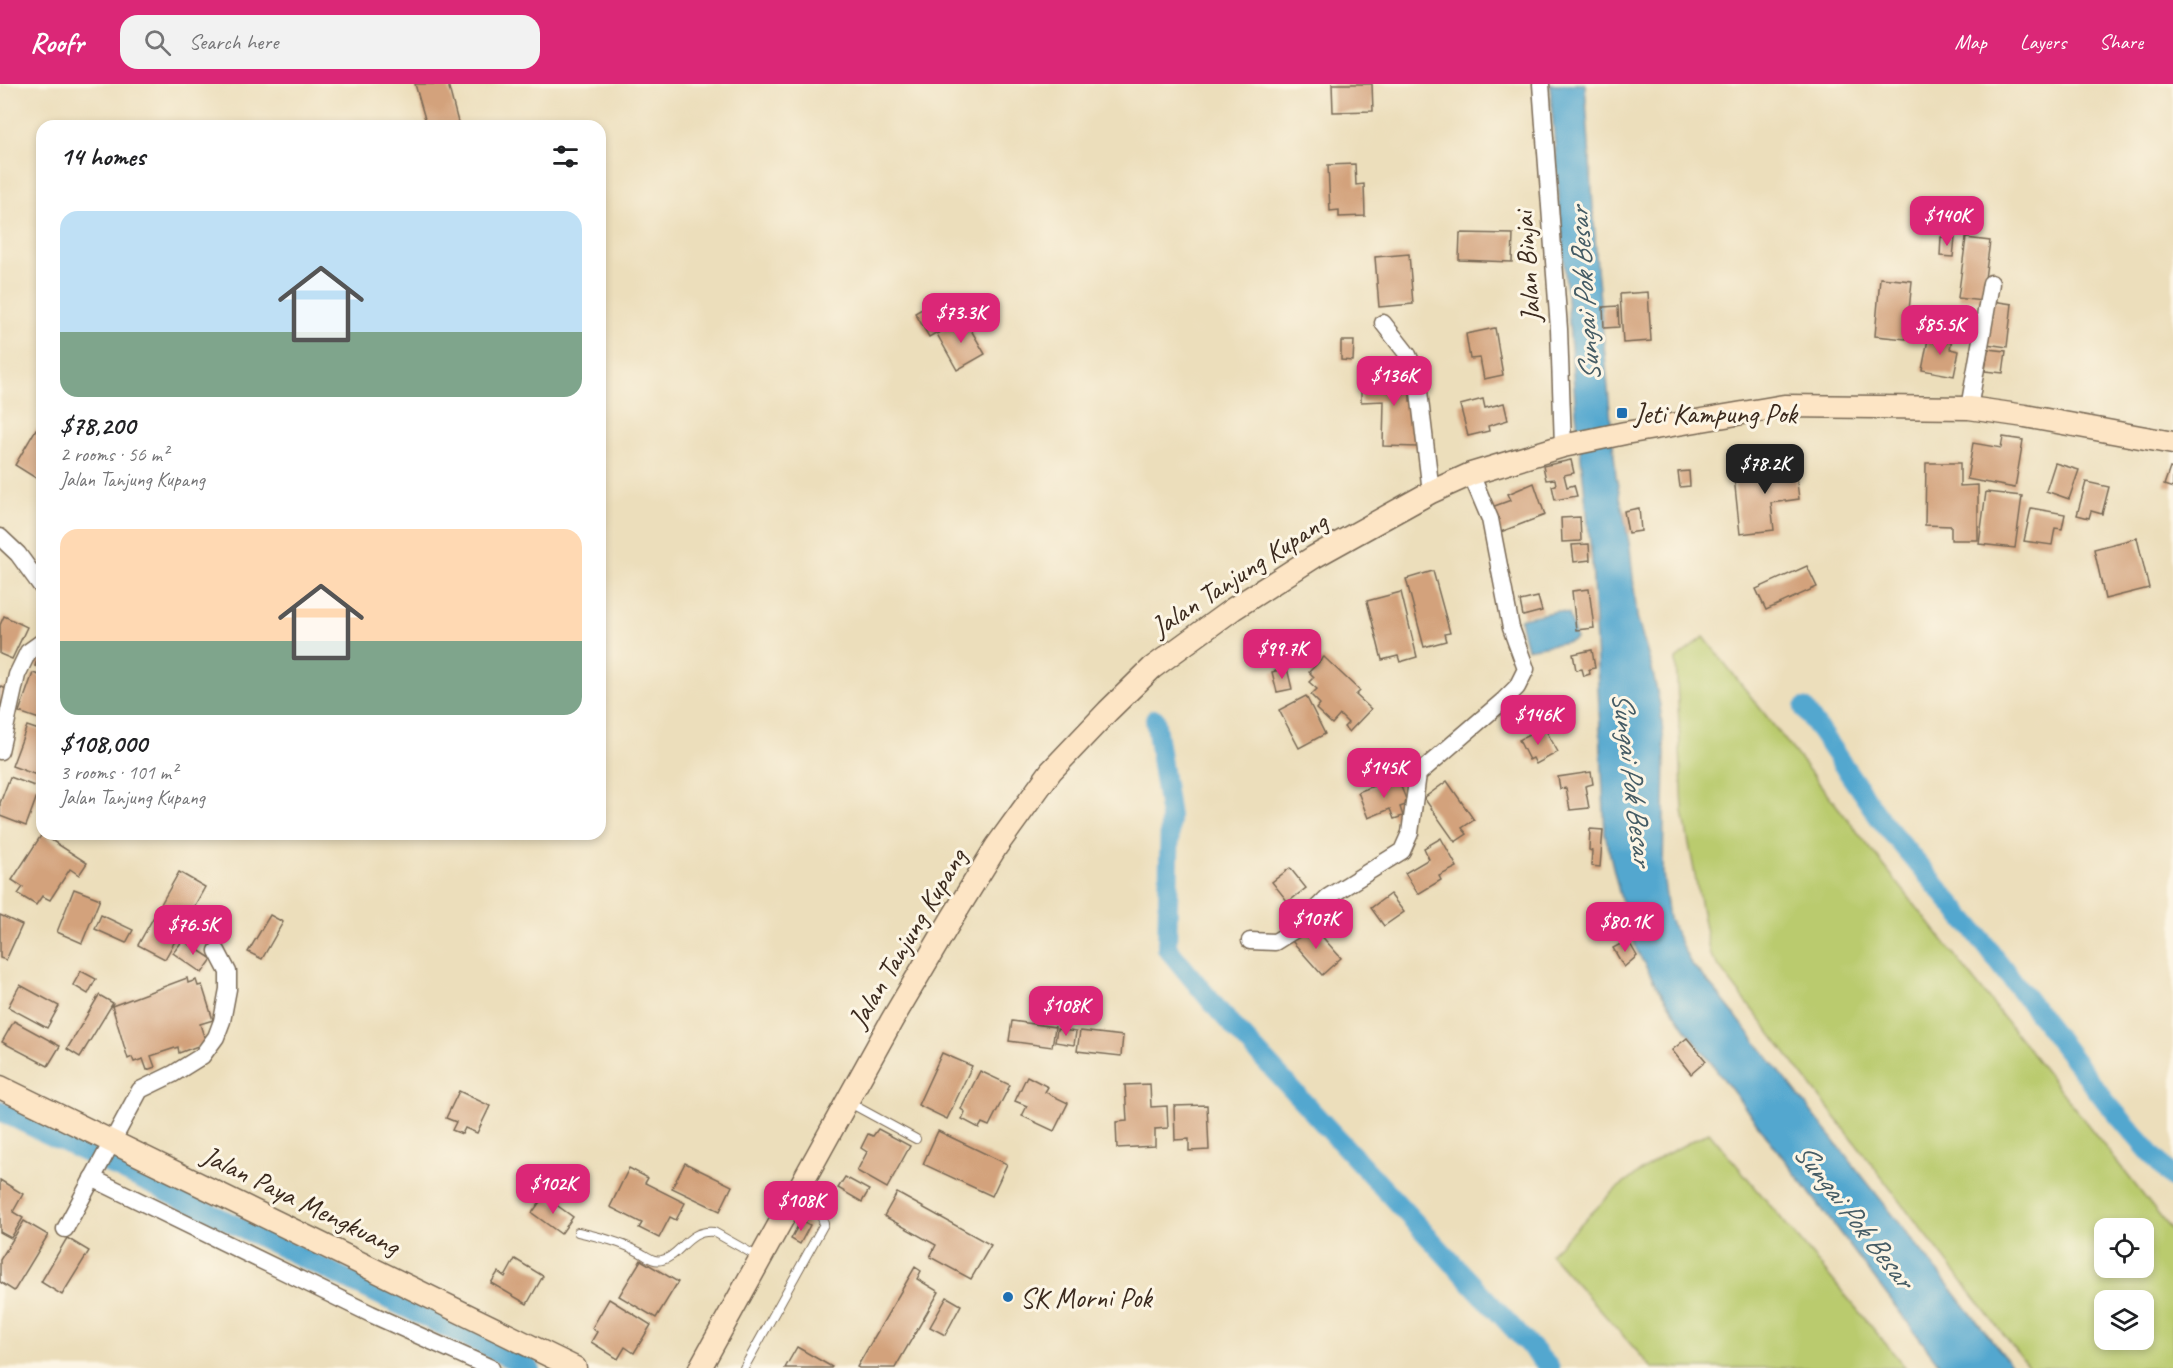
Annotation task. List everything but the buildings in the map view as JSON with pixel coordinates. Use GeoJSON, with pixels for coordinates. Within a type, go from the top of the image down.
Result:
{"type":"FeatureCollection","features":[{"type":"Feature","properties":{"kind":"main road","name":"Jalan Tanjung Kupang"},"geometry":{"type":"LineString","coordinates":[[700,1368],[892,1020],[996,847],[1051,771],[1152,668],[1233,609],[1314,557],[1431,492],[1471,474],[1563,446],[1784,406],[1969,408],[2173,443]]}},
{"type":"Feature","properties":{"kind":"main road","name":"Jalan Paya Mengkuang"},"geometry":{"type":"LineString","coordinates":[[0,1087],[111,1144],[575,1368]]}},
{"type":"Feature","properties":{"kind":"street","name":"Jalan Binjai"},"geometry":{"type":"LineString","coordinates":[[1541,84],[1559,328],[1563,446]]}},
{"type":"Feature","properties":{"kind":"street"},"geometry":{"type":"LineString","coordinates":[[1969,408],[1991,283]]}},
{"type":"Feature","properties":{"kind":"street"},"geometry":{"type":"LineString","coordinates":[[1383,323],[1408,355],[1417,375],[1431,492]]}},
{"type":"Feature","properties":{"kind":"street"},"geometry":{"type":"LineString","coordinates":[[1250,941],[1275,942],[1296,930],[1329,897],[1402,851],[1410,833],[1418,774],[1504,700],[1518,687],[1524,677],[1526,669],[1511,628],[1490,519],[1471,474]]}},
{"type":"Feature","properties":{"kind":"street"},"geometry":{"type":"LineString","coordinates":[[0,537],[18,554],[36,579]]}},
{"type":"Feature","properties":{"kind":"street"},"geometry":{"type":"LineString","coordinates":[[0,751],[17,675],[28,652],[36,646]]}},
{"type":"Feature","properties":{"kind":"street"},"geometry":{"type":"LineString","coordinates":[[65,1229],[140,1090],[173,1074],[202,1056],[216,1036],[224,1013],[228,989],[228,972],[217,951]]}},
{"type":"Feature","properties":{"kind":"street"},"geometry":{"type":"LineString","coordinates":[[94,1174],[371,1314],[491,1368]]}},
{"type":"Feature","properties":{"kind":"lane"},"geometry":{"type":"LineString","coordinates":[[848,1102],[916,1139]]}},
{"type":"Feature","properties":{"kind":"lane"},"geometry":{"type":"LineString","coordinates":[[744,1368],[824,1224],[821,1214],[794,1197]]}},
{"type":"Feature","properties":{"kind":"lane"},"geometry":{"type":"LineString","coordinates":[[578,1232],[607,1238],[654,1260],[660,1260],[669,1257],[696,1235],[708,1231],[714,1232],[761,1258]]}},
{"type":"Feature","properties":{"kind":"green space"},"geometry":{"type":"Polygon","coordinates":[[[1704,637],[2173,1233],[2173,1368],[2029,1368],[1710,955],[1683,812],[1676,659],[1704,637]]]}},
{"type":"Feature","properties":{"kind":"green space"},"geometry":{"type":"Polygon","coordinates":[[[1709,1132],[1906,1368],[1652,1368],[1550,1254],[1616,1189],[1663,1156],[1709,1132]]]}},
{"type":"Feature","properties":{"kind":"water","name":"Sungai Pok Besar"},"geometry":{"type":"Polygon","coordinates":[[[1550,84],[1585,84],[1597,268],[1616,476],[1630,548],[1637,617],[1660,705],[1665,753],[1663,874],[1669,919],[1690,962],[1719,995],[2014,1368],[1942,1368],[1685,1028],[1656,985],[1636,949],[1605,834],[1592,560],[1576,412],[1550,84]]]}},
{"type":"Feature","properties":{"kind":"water"},"geometry":{"type":"Polygon","coordinates":[[[1558,611],[1569,614],[1576,638],[1572,641],[1527,649],[1520,620],[1558,611]]]}},
{"type":"Feature","properties":{"kind":"waterway"},"geometry":{"type":"LineString","coordinates":[[1804,708],[1880,819],[1977,934],[2107,1103],[2173,1179]]}},
{"type":"Feature","properties":{"kind":"waterway"},"geometry":{"type":"LineString","coordinates":[[1155,719],[1170,817],[1167,948],[1220,1012],[1550,1368]]}},
{"type":"Feature","properties":{"kind":"waterway"},"geometry":{"type":"LineString","coordinates":[[0,1111],[530,1368]]}},
{"type":"Feature","properties":{"kind":"place","name":"Jeti Kampung Pok"},"geometry":{"type":"Point","coordinates":[1622,413]}},
{"type":"Feature","properties":{"kind":"place","name":"SK Morni Pok"},"geometry":{"type":"Point","coordinates":[1008,1297]}}]}
